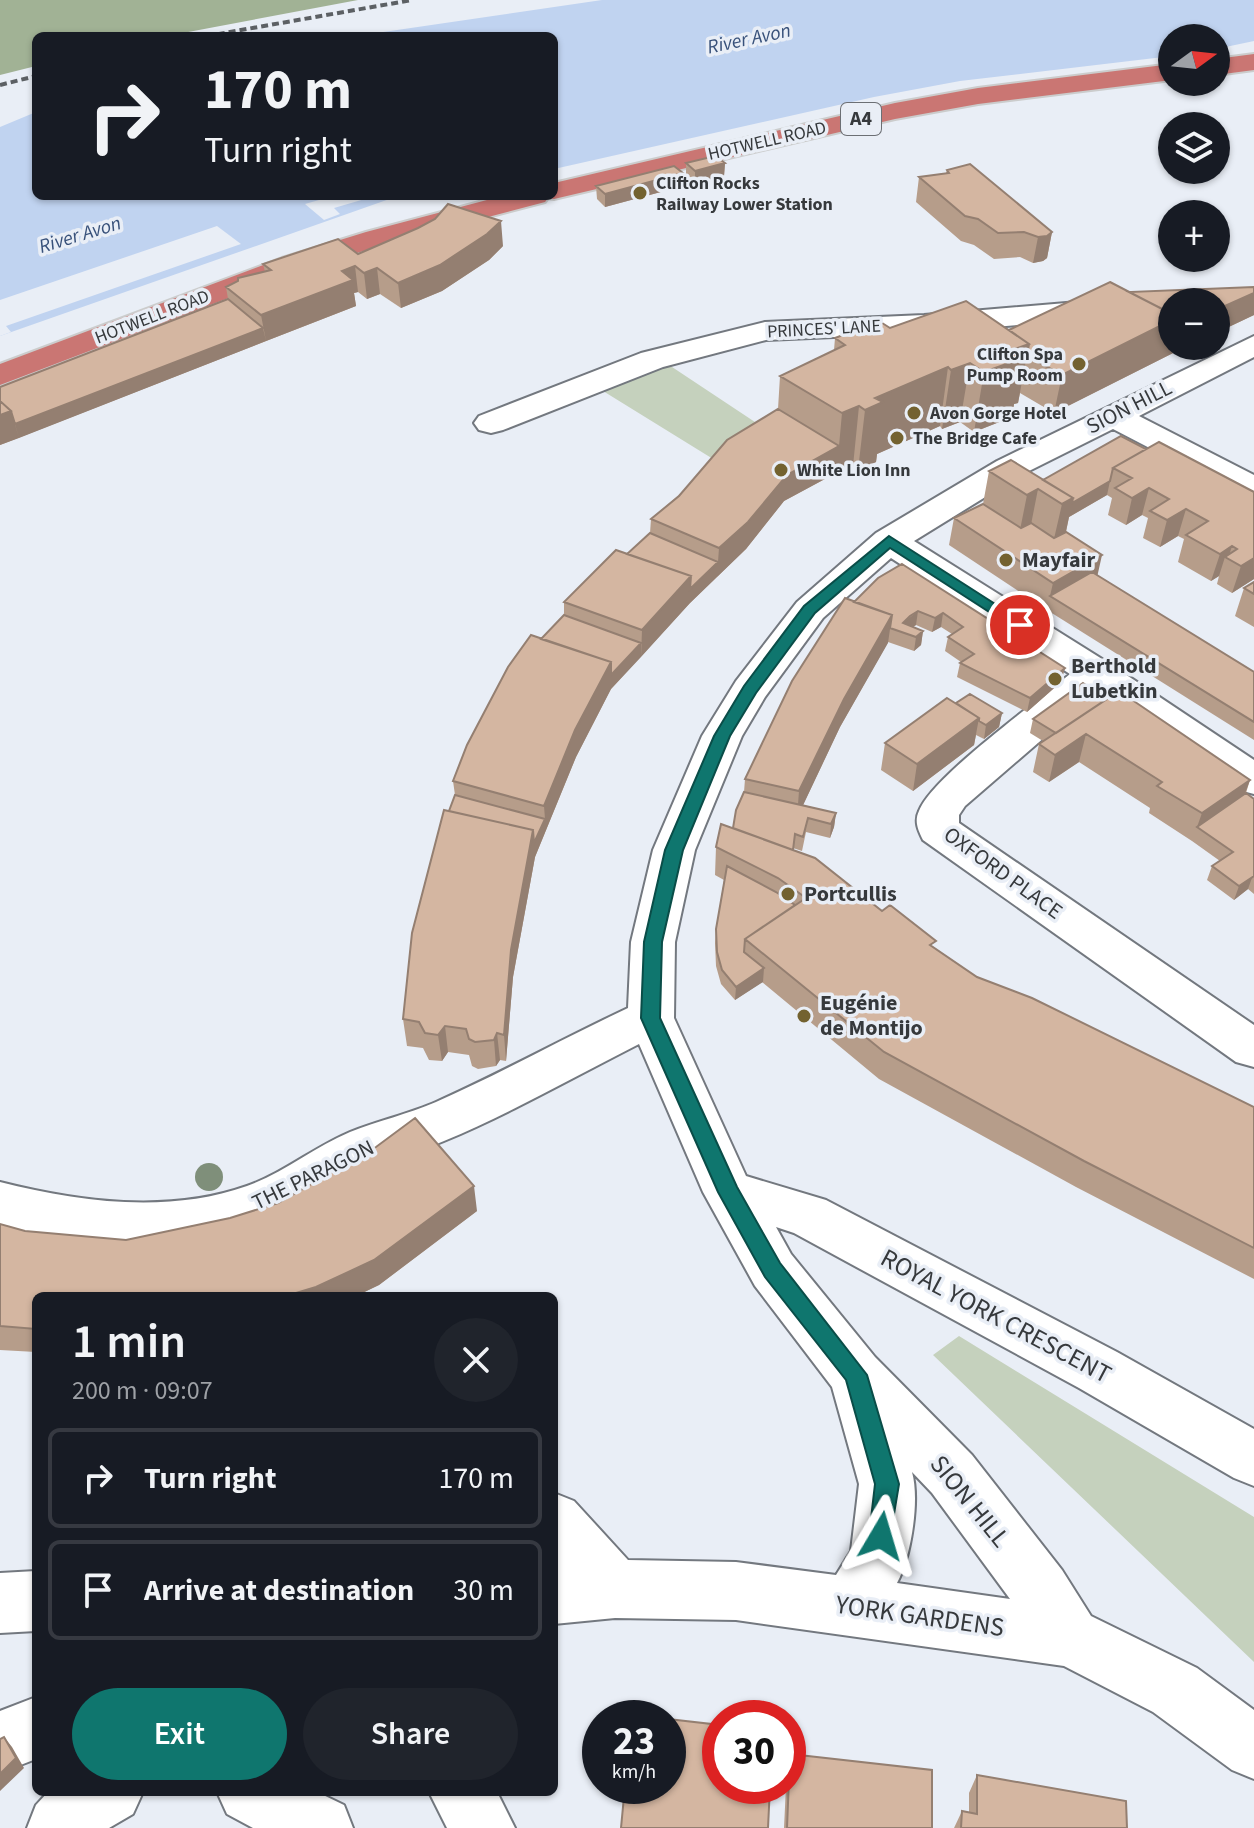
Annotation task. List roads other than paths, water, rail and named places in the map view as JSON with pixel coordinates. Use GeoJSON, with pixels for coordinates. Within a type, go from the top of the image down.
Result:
{"type":"FeatureCollection","features":[{"type":"Feature","properties":{"kind":"highway"},"geometry":{"type":"LineString","coordinates":[[1230,65],[1254,62]]}},
{"type":"Feature","properties":{"kind":"highway","name":"HOTWELL ROAD"},"geometry":{"type":"LineString","coordinates":[[558,190],[895,111],[978,96],[1158,74]]}},
{"type":"Feature","properties":{"kind":"highway","name":"HOTWELL ROAD"},"geometry":{"type":"LineString","coordinates":[[0,375],[334,250],[520,200]]}},
{"type":"Feature","properties":{"kind":"street","name":"PRINCES' LANE"},"geometry":{"type":"LineString","coordinates":[[491,423],[652,360],[765,331],[939,323],[1158,304]]}},
{"type":"Feature","properties":{"kind":"street","name":"SION HILL"},"geometry":{"type":"LineString","coordinates":[[1070,1637],[1041,1591],[952,1474],[856,1375],[773,1270],[728,1192],[651,1018],[653,942],[674,850],[722,736],[750,690],[810,610],[889,541],[1009,468],[1254,345]]}},
{"type":"Feature","properties":{"kind":"street"},"geometry":{"type":"LineString","coordinates":[[1112,415],[1254,489]]}},
{"type":"Feature","properties":{"kind":"street"},"geometry":{"type":"LineString","coordinates":[[889,541],[1096,673],[1254,780]]}},
{"type":"Feature","properties":{"kind":"street","name":"OXFORD PLACE"},"geometry":{"type":"LineString","coordinates":[[1096,673],[950,796],[938,813],[938,829],[1253,1049]]}},
{"type":"Feature","properties":{"kind":"street","name":"THE PARAGON"},"geometry":{"type":"LineString","coordinates":[[0,1204],[48,1216],[125,1224],[185,1220],[248,1207],[290,1191],[360,1150],[428,1127],[651,1018]]}},
{"type":"Feature","properties":{"kind":"street","name":"ROYAL YORK CRESCENT"},"geometry":{"type":"LineString","coordinates":[[728,1192],[808,1215],[1098,1370],[1254,1459]]}},
{"type":"Feature","properties":{"kind":"street","name":"SION HILL"},"geometry":{"type":"LineString","coordinates":[[851,1607],[879,1558],[887,1484],[856,1375]]}},
{"type":"Feature","properties":{"kind":"street"},"geometry":{"type":"LineString","coordinates":[[558,1525],[615,1589]]}},
{"type":"Feature","properties":{"kind":"street","name":"YORK GARDENS"},"geometry":{"type":"LineString","coordinates":[[558,1594],[615,1589],[736,1591],[1070,1637],[1175,1690],[1254,1748]]}},
{"type":"Feature","properties":{"kind":"street"},"geometry":{"type":"LineString","coordinates":[[0,1603],[32,1601]]}},
{"type":"Feature","properties":{"kind":"street"},"geometry":{"type":"LineString","coordinates":[[0,1742],[32,1730]]}},
{"type":"Feature","properties":{"kind":"street"},"geometry":{"type":"LineString","coordinates":[[59,1828],[72,1813],[104,1796]]}},
{"type":"Feature","properties":{"kind":"street"},"geometry":{"type":"LineString","coordinates":[[262,1796],[321,1828]]}},
{"type":"Feature","properties":{"kind":"street"},"geometry":{"type":"LineString","coordinates":[[463,1796],[483,1828]]}},
{"type":"Feature","properties":{"kind":"water","name":"River Avon"},"geometry":{"type":"Polygon","coordinates":[[[602,0],[1254,0],[1254,41],[1230,46],[1230,24],[1158,24],[1158,58],[960,81],[874,97],[558,168],[558,32],[383,32],[602,0]]]}},
{"type":"Feature","properties":{"kind":"water","name":"River Avon"},"geometry":{"type":"Polygon","coordinates":[[[32,114],[32,200],[387,200],[0,336],[0,127],[32,114]]]}},
{"type":"Feature","properties":{"kind":"railway"},"geometry":{"type":"LineString","coordinates":[[230,32],[412,0]]}},
{"type":"Feature","properties":{"kind":"railway"},"geometry":{"type":"LineString","coordinates":[[0,85],[32,77]]}},
{"type":"Feature","properties":{"kind":"place","name":"Clifton Rocks Railway Lower Station"},"geometry":{"type":"Point","coordinates":[640,193]}},
{"type":"Feature","properties":{"kind":"place","name":"Clifton Spa Pump Room"},"geometry":{"type":"Point","coordinates":[1079,364]}},
{"type":"Feature","properties":{"kind":"place","name":"Avon Gorge Hotel"},"geometry":{"type":"Point","coordinates":[914,413]}},
{"type":"Feature","properties":{"kind":"place","name":"The Bridge Cafe"},"geometry":{"type":"Point","coordinates":[897,438]}},
{"type":"Feature","properties":{"kind":"place","name":"White Lion Inn"},"geometry":{"type":"Point","coordinates":[781,470]}},
{"type":"Feature","properties":{"kind":"place","name":"Mayfair"},"geometry":{"type":"Point","coordinates":[1006,560]}},
{"type":"Feature","properties":{"kind":"place","name":"Berthold Lubetkin"},"geometry":{"type":"Point","coordinates":[1055,679]}},
{"type":"Feature","properties":{"kind":"place","name":"Portcullis"},"geometry":{"type":"Point","coordinates":[788,894]}},
{"type":"Feature","properties":{"kind":"place","name":"Eugénie de Montijo"},"geometry":{"type":"Point","coordinates":[804,1016]}}]}
